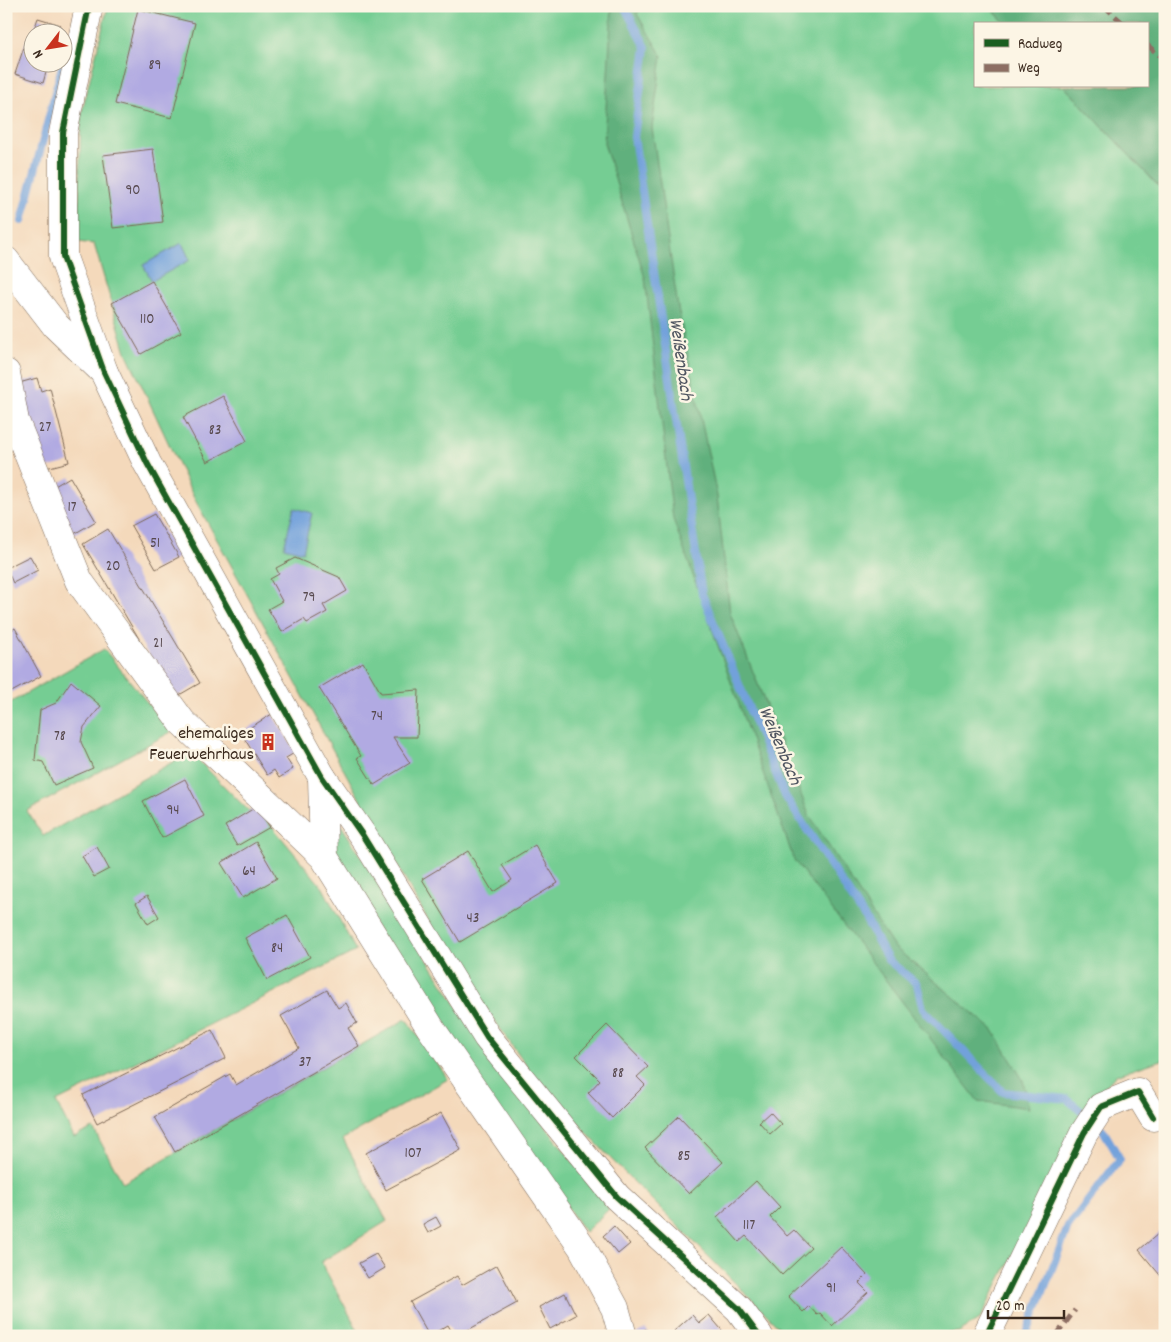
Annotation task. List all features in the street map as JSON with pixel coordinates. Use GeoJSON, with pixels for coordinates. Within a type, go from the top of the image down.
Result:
{"type":"FeatureCollection","features":[{"type":"Feature","properties":{"kind":"street"},"geometry":{"type":"LineString","coordinates":[[89,6],[63,133],[63,257],[104,372],[147,463],[322,777],[363,836],[487,1037],[617,1197],[739,1309],[759,1336]]}},
{"type":"Feature","properties":{"kind":"street"},"geometry":{"type":"LineString","coordinates":[[6,261],[56,326],[104,372]]}},
{"type":"Feature","properties":{"kind":"street"},"geometry":{"type":"LineString","coordinates":[[6,373],[15,421],[79,581],[182,722],[324,857],[430,1027],[582,1247],[615,1308],[623,1336]]}},
{"type":"Feature","properties":{"kind":"street"},"geometry":{"type":"LineString","coordinates":[[322,777],[324,857]]}},
{"type":"Feature","properties":{"kind":"street"},"geometry":{"type":"LineString","coordinates":[[986,1336],[1084,1133],[1101,1107],[1138,1092],[1153,1117]]}},
{"type":"Feature","properties":{"kind":"green space"},"geometry":{"type":"Polygon","coordinates":[[[108,6],[989,6],[1004,22],[974,22],[974,88],[1066,88],[1165,193],[1165,1059],[1116,1075],[1091,1102],[980,1319],[959,1332],[924,1336],[788,1336],[614,1162],[535,1078],[446,952],[194,498],[126,352],[94,244],[78,242],[81,115],[108,6]]]}},
{"type":"Feature","properties":{"kind":"green space"},"geometry":{"type":"Polygon","coordinates":[[[612,6],[641,6],[637,14],[662,56],[652,128],[678,308],[717,496],[730,613],[809,815],[893,946],[993,1030],[1023,1080],[1029,1108],[978,1101],[794,860],[673,519],[645,278],[604,143],[612,6]]]}},
{"type":"Feature","properties":{"kind":"green space"},"geometry":{"type":"Polygon","coordinates":[[[989,6],[1165,6],[1165,193],[1066,88],[1148,88],[1148,22],[1004,22],[989,6]]]}},
{"type":"Feature","properties":{"kind":"green space"},"geometry":{"type":"Polygon","coordinates":[[[104,649],[171,732],[27,811],[43,836],[190,752],[249,811],[256,807],[323,888],[356,951],[56,1102],[74,1137],[93,1128],[123,1183],[406,1019],[448,1079],[343,1139],[387,1221],[321,1262],[361,1336],[6,1336],[6,705],[104,649]]]}},
{"type":"Feature","properties":{"kind":"green space"},"geometry":{"type":"Polygon","coordinates":[[[334,814],[473,1031],[609,1209],[585,1232],[433,1020],[337,864],[334,814]]]}},
{"type":"Feature","properties":{"kind":"water"},"geometry":{"type":"Polygon","coordinates":[[[182,243],[190,260],[152,281],[143,265],[182,243]]]}},
{"type":"Feature","properties":{"kind":"water"},"geometry":{"type":"Polygon","coordinates":[[[294,508],[312,513],[303,552],[284,547],[294,508]]]}},
{"type":"Feature","properties":{"kind":"building"},"geometry":{"type":"Polygon","coordinates":[[[138,9],[195,23],[172,118],[115,104],[138,9]]]}},
{"type":"Feature","properties":{"kind":"building"},"geometry":{"type":"Polygon","coordinates":[[[38,18],[51,22],[37,22],[38,18]]]}},
{"type":"Feature","properties":{"kind":"building"},"geometry":{"type":"Polygon","coordinates":[[[22,53],[22,72],[46,72],[43,83],[15,74],[22,53]]]}},
{"type":"Feature","properties":{"kind":"building"},"geometry":{"type":"Polygon","coordinates":[[[153,149],[163,222],[113,228],[103,155],[153,149]]]}},
{"type":"Feature","properties":{"kind":"building"},"geometry":{"type":"Polygon","coordinates":[[[152,281],[181,332],[141,354],[112,303],[152,281]]]}},
{"type":"Feature","properties":{"kind":"building"},"geometry":{"type":"Polygon","coordinates":[[[37,378],[41,391],[50,388],[69,462],[42,469],[19,383],[37,378]]]}},
{"type":"Feature","properties":{"kind":"building"},"geometry":{"type":"Polygon","coordinates":[[[223,396],[247,441],[207,462],[183,417],[223,396]]]}},
{"type":"Feature","properties":{"kind":"building"},"geometry":{"type":"Polygon","coordinates":[[[70,477],[96,521],[74,534],[48,490],[70,477]]]}},
{"type":"Feature","properties":{"kind":"building"},"geometry":{"type":"Polygon","coordinates":[[[154,514],[179,557],[156,569],[131,526],[154,514]]]}},
{"type":"Feature","properties":{"kind":"building"},"geometry":{"type":"Polygon","coordinates":[[[108,529],[200,683],[174,698],[83,544],[108,529]]]}},
{"type":"Feature","properties":{"kind":"building"},"geometry":{"type":"Polygon","coordinates":[[[30,556],[38,570],[13,583],[6,568],[30,556]]]}},
{"type":"Feature","properties":{"kind":"building"},"geometry":{"type":"Polygon","coordinates":[[[295,558],[339,577],[347,591],[323,605],[327,612],[307,623],[304,619],[282,632],[268,609],[282,601],[270,579],[279,574],[276,568],[295,558]]]}},
{"type":"Feature","properties":{"kind":"building"},"geometry":{"type":"Polygon","coordinates":[[[15,628],[41,676],[6,695],[6,633],[15,628]]]}},
{"type":"Feature","properties":{"kind":"building"},"geometry":{"type":"Polygon","coordinates":[[[363,662],[381,693],[419,690],[417,737],[393,737],[410,763],[374,785],[357,758],[361,756],[319,688],[363,662]]]}},
{"type":"Feature","properties":{"kind":"building"},"geometry":{"type":"Polygon","coordinates":[[[71,681],[101,706],[84,727],[81,742],[93,768],[54,785],[43,762],[35,760],[40,710],[56,703],[71,681]]]}},
{"type":"Feature","properties":{"kind":"building","name":"ehemaliges Feuerwehrhaus"},"geometry":{"type":"Polygon","coordinates":[[[272,714],[296,752],[286,758],[293,769],[279,778],[274,770],[267,775],[241,733],[272,714]]]}},
{"type":"Feature","properties":{"kind":"building"},"geometry":{"type":"Polygon","coordinates":[[[185,779],[204,816],[162,838],[143,801],[185,779]]]}},
{"type":"Feature","properties":{"kind":"building"},"geometry":{"type":"Polygon","coordinates":[[[256,807],[270,827],[237,846],[225,826],[256,807]]]}},
{"type":"Feature","properties":{"kind":"building"},"geometry":{"type":"Polygon","coordinates":[[[256,842],[277,878],[243,898],[221,863],[256,842]]]}},
{"type":"Feature","properties":{"kind":"building"},"geometry":{"type":"Polygon","coordinates":[[[535,845],[558,883],[460,942],[422,879],[468,851],[493,892],[512,880],[502,865],[535,845]]]}},
{"type":"Feature","properties":{"kind":"building"},"geometry":{"type":"Polygon","coordinates":[[[97,847],[109,869],[94,877],[82,856],[97,847]]]}},
{"type":"Feature","properties":{"kind":"building"},"geometry":{"type":"Polygon","coordinates":[[[147,896],[159,917],[148,924],[136,903],[147,896]]]}},
{"type":"Feature","properties":{"kind":"building"},"geometry":{"type":"Polygon","coordinates":[[[287,915],[310,957],[267,980],[245,938],[287,915]]]}},
{"type":"Feature","properties":{"kind":"building"},"geometry":{"type":"Polygon","coordinates":[[[327,990],[338,1008],[346,1003],[357,1023],[348,1028],[359,1046],[175,1152],[155,1117],[230,1074],[236,1085],[299,1048],[281,1016],[327,990]]]}},
{"type":"Feature","properties":{"kind":"building"},"geometry":{"type":"Polygon","coordinates":[[[607,1025],[648,1067],[637,1077],[645,1085],[612,1118],[588,1093],[600,1080],[576,1056],[607,1025]]]}},
{"type":"Feature","properties":{"kind":"building"},"geometry":{"type":"Polygon","coordinates":[[[212,1030],[226,1058],[97,1123],[83,1095],[212,1030]]]}},
{"type":"Feature","properties":{"kind":"building"},"geometry":{"type":"Polygon","coordinates":[[[770,1112],[781,1124],[770,1134],[759,1122],[770,1112]]]}},
{"type":"Feature","properties":{"kind":"building"},"geometry":{"type":"Polygon","coordinates":[[[441,1113],[461,1150],[386,1190],[366,1153],[441,1113]]]}},
{"type":"Feature","properties":{"kind":"building"},"geometry":{"type":"Polygon","coordinates":[[[679,1116],[723,1162],[689,1194],[645,1148],[679,1116]]]}},
{"type":"Feature","properties":{"kind":"building"},"geometry":{"type":"Polygon","coordinates":[[[756,1181],[780,1207],[770,1217],[787,1236],[794,1230],[811,1248],[782,1275],[746,1236],[739,1242],[717,1217],[756,1181]]]}},
{"type":"Feature","properties":{"kind":"building"},"geometry":{"type":"Polygon","coordinates":[[[436,1217],[441,1226],[428,1233],[423,1224],[436,1217]]]}},
{"type":"Feature","properties":{"kind":"building"},"geometry":{"type":"Polygon","coordinates":[[[614,1226],[630,1244],[618,1254],[603,1236],[614,1226]]]}},
{"type":"Feature","properties":{"kind":"building"},"geometry":{"type":"Polygon","coordinates":[[[1165,1228],[1165,1281],[1139,1250],[1165,1228]]]}},
{"type":"Feature","properties":{"kind":"building"},"geometry":{"type":"Polygon","coordinates":[[[841,1247],[867,1275],[859,1283],[868,1292],[832,1326],[820,1313],[817,1315],[809,1306],[803,1312],[788,1296],[841,1247]]]}},
{"type":"Feature","properties":{"kind":"building"},"geometry":{"type":"Polygon","coordinates":[[[376,1254],[385,1268],[368,1278],[359,1263],[376,1254]]]}},
{"type":"Feature","properties":{"kind":"building"},"geometry":{"type":"Polygon","coordinates":[[[497,1265],[517,1303],[457,1336],[454,1336],[448,1325],[429,1336],[410,1302],[457,1276],[462,1285],[497,1265]]]}},
{"type":"Feature","properties":{"kind":"building"},"geometry":{"type":"Polygon","coordinates":[[[565,1293],[576,1315],[550,1329],[539,1307],[565,1293]]]}},
{"type":"Feature","properties":{"kind":"building"},"geometry":{"type":"Polygon","coordinates":[[[692,1315],[699,1323],[709,1315],[727,1336],[678,1336],[674,1331],[692,1315]]]}},
{"type":"Feature","properties":{"kind":"building"},"geometry":{"type":"Polygon","coordinates":[[[646,1329],[650,1336],[633,1336],[646,1329]]]}},
{"type":"Feature","properties":{"kind":"waterway","name":"Weißenbach"},"geometry":{"type":"LineString","coordinates":[[624,6],[646,47],[634,137],[702,594],[785,796],[865,918],[888,960],[917,984],[923,1009],[1003,1092],[1067,1099],[1103,1130],[1120,1159],[1068,1227],[1026,1336]]}},
{"type":"Feature","properties":{"kind":"waterway"},"geometry":{"type":"LineString","coordinates":[[22,221],[60,72]]}},
{"type":"Feature","properties":{"kind":"marked path"},"geometry":{"type":"LineString","coordinates":[[1104,6],[1122,22]]}},
{"type":"Feature","properties":{"kind":"marked path"},"geometry":{"type":"LineString","coordinates":[[1148,46],[1165,60]]}},
{"type":"Feature","properties":{"kind":"marked path"},"geometry":{"type":"LineString","coordinates":[[1056,1336],[1075,1310]]}},
{"type":"Feature","properties":{"kind":"cycle path"},"geometry":{"type":"LineString","coordinates":[[89,6],[63,133],[63,257],[104,372],[147,463],[322,777],[363,836],[487,1037],[617,1197],[739,1309],[759,1336]]}},
{"type":"Feature","properties":{"kind":"cycle path"},"geometry":{"type":"LineString","coordinates":[[986,1336],[1084,1133],[1101,1107],[1138,1092],[1153,1117]]}},
{"type":"Feature","properties":{"kind":"place","name":"ehemaliges Feuerwehrhaus"},"geometry":{"type":"Point","coordinates":[268,742]}}]}
